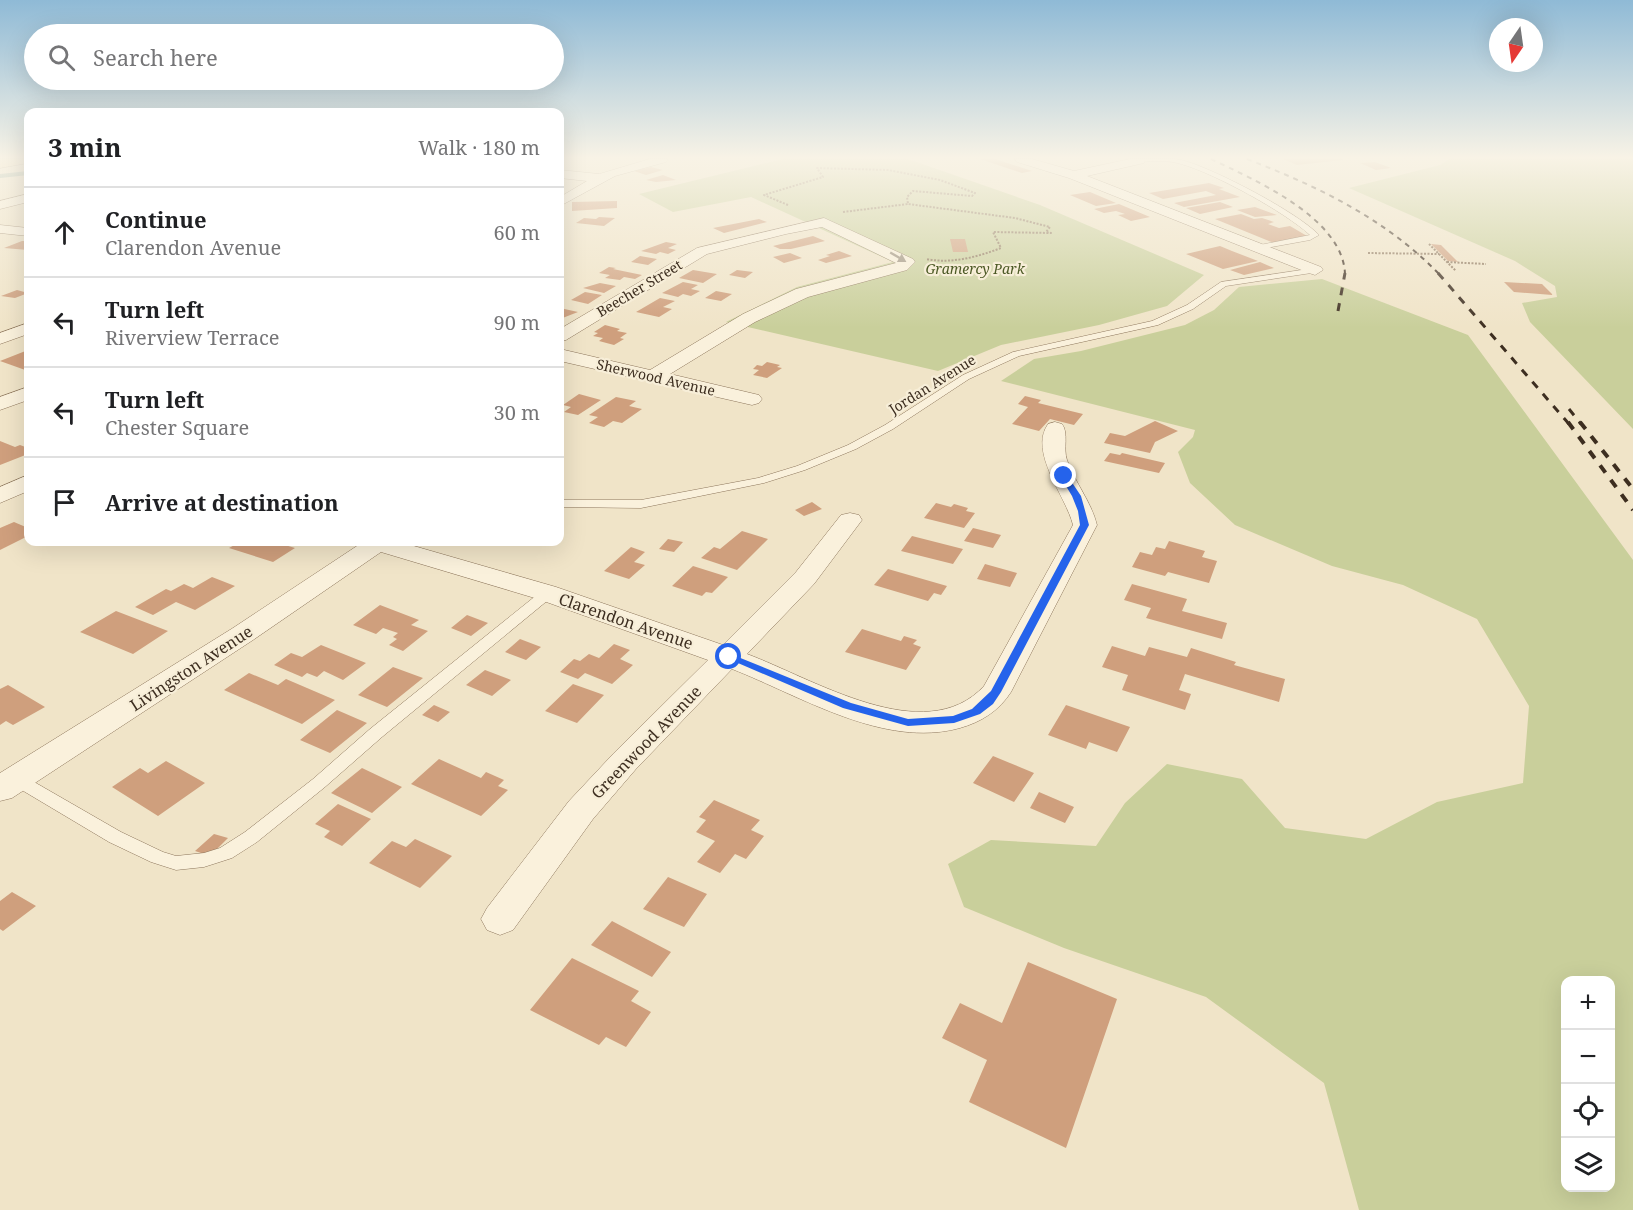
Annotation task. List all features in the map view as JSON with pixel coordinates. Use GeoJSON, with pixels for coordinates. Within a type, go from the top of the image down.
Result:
{"type":"FeatureCollection","features":[{"type":"Feature","properties":{"kind":"street"},"geometry":{"type":"LineString","coordinates":[[1176,215],[1315,270]]}},
{"type":"Feature","properties":{"kind":"street","name":"Beecher Street"},"geometry":{"type":"LineString","coordinates":[[564,334],[702,250],[824,222],[905,260],[905,265],[891,270],[802,293],[749,318],[653,376]]}},
{"type":"Feature","properties":{"kind":"street"},"geometry":{"type":"LineString","coordinates":[[0,229],[24,232]]}},
{"type":"Feature","properties":{"kind":"street"},"geometry":{"type":"LineString","coordinates":[[0,339],[24,330]]}},
{"type":"Feature","properties":{"kind":"street","name":"Sherwood Avenue"},"geometry":{"type":"LineString","coordinates":[[564,356],[752,399]]}},
{"type":"Feature","properties":{"kind":"street"},"geometry":{"type":"LineString","coordinates":[[0,405],[24,395]]}},
{"type":"Feature","properties":{"kind":"street"},"geometry":{"type":"LineString","coordinates":[[0,405],[24,413]]}},
{"type":"Feature","properties":{"kind":"street","name":"Clarendon Avenue"},"geometry":{"type":"LineString","coordinates":[[391,546],[548,593],[729,657],[847,705],[908,722],[954,719],[976,712],[996,692],[1085,525],[1083,511],[1054,454],[1055,428]]}},
{"type":"Feature","properties":{"kind":"street"},"geometry":{"type":"LineString","coordinates":[[0,496],[24,484]]}},
{"type":"Feature","properties":{"kind":"street","name":"Greenwood Avenue"},"geometry":{"type":"LineString","coordinates":[[500,919],[588,801],[625,760],[805,578],[850,520]]}},
{"type":"Feature","properties":{"kind":"street","name":"Livingston Avenue"},"geometry":{"type":"LineString","coordinates":[[8,784],[243,634],[372,546]]}},
{"type":"Feature","properties":{"kind":"lane"},"geometry":{"type":"LineString","coordinates":[[1258,248],[1315,235],[1310,229],[1286,215]]}},
{"type":"Feature","properties":{"kind":"lane","name":"Jordan Avenue"},"geometry":{"type":"LineString","coordinates":[[564,504],[641,504],[760,481],[801,468],[852,447],[889,427],[966,377],[1016,354],[1155,323],[1190,307],[1224,284],[1315,270]]}},
{"type":"Feature","properties":{"kind":"lane"},"geometry":{"type":"LineString","coordinates":[[8,784],[157,857],[176,863],[204,860],[226,853],[251,837],[319,783],[376,733],[548,593]]}},
{"type":"Feature","properties":{"kind":"path"},"geometry":{"type":"LineString","coordinates":[[924,259],[952,260],[985,254],[1001,248],[993,232],[1051,233],[1046,232],[1050,227],[1009,215]]}},
{"type":"Feature","properties":{"kind":"path"},"geometry":{"type":"LineString","coordinates":[[1429,244],[1456,271]]}},
{"type":"Feature","properties":{"kind":"path"},"geometry":{"type":"LineString","coordinates":[[1368,253],[1439,254]]}},
{"type":"Feature","properties":{"kind":"path"},"geometry":{"type":"LineString","coordinates":[[1447,262],[1486,264]]}},
{"type":"Feature","properties":{"kind":"green space","name":"Gramercy Park"},"geometry":{"type":"Polygon","coordinates":[[[791,215],[1065,215],[1204,275],[1167,306],[1099,325],[1001,345],[938,371],[726,322],[797,287],[893,262],[791,215]]]}},
{"type":"Feature","properties":{"kind":"green space"},"geometry":{"type":"Polygon","coordinates":[[[1411,215],[1633,215],[1633,429],[1530,322],[1522,303],[1557,297],[1555,286],[1515,261],[1411,215]]]}},
{"type":"Feature","properties":{"kind":"green space"},"geometry":{"type":"Polygon","coordinates":[[[1322,279],[1468,335],[1633,560],[1633,1210],[1359,1210],[1324,1083],[1206,997],[1064,948],[964,907],[948,864],[991,840],[1096,846],[1125,803],[1167,764],[1242,779],[1285,828],[1366,839],[1437,802],[1523,783],[1529,706],[1477,619],[1403,585],[1332,566],[1235,525],[1190,483],[1178,452],[1193,437],[1195,430],[1001,381],[1034,359],[1081,351],[1185,325],[1214,310],[1239,287],[1322,279]]]}},
{"type":"Feature","properties":{"kind":"building"},"geometry":{"type":"Polygon","coordinates":[[[1119,215],[1150,217],[1131,221],[1119,215]]]}},
{"type":"Feature","properties":{"kind":"building"},"geometry":{"type":"Polygon","coordinates":[[[1233,215],[1262,218],[1274,222],[1268,224],[1279,228],[1290,226],[1307,236],[1274,243],[1215,219],[1233,215]]]}},
{"type":"Feature","properties":{"kind":"building"},"geometry":{"type":"Polygon","coordinates":[[[584,218],[615,218],[604,226],[576,223],[584,218]]]}},
{"type":"Feature","properties":{"kind":"building"},"geometry":{"type":"Polygon","coordinates":[[[759,219],[767,222],[724,233],[713,228],[759,219]]]}},
{"type":"Feature","properties":{"kind":"building"},"geometry":{"type":"Polygon","coordinates":[[[813,236],[825,241],[791,249],[780,249],[773,246],[813,236]]]}},
{"type":"Feature","properties":{"kind":"building"},"geometry":{"type":"Polygon","coordinates":[[[950,239],[965,239],[968,252],[953,252],[950,239]]]}},
{"type":"Feature","properties":{"kind":"building"},"geometry":{"type":"Polygon","coordinates":[[[22,241],[24,241],[24,250],[4,248],[22,241]]]}},
{"type":"Feature","properties":{"kind":"building"},"geometry":{"type":"Polygon","coordinates":[[[666,242],[677,244],[668,248],[676,250],[668,254],[641,251],[666,242]]]}},
{"type":"Feature","properties":{"kind":"building"},"geometry":{"type":"Polygon","coordinates":[[[1431,244],[1441,245],[1458,262],[1448,261],[1431,244]]]}},
{"type":"Feature","properties":{"kind":"building"},"geometry":{"type":"Polygon","coordinates":[[[1220,246],[1258,261],[1223,269],[1186,254],[1220,246]]]}},
{"type":"Feature","properties":{"kind":"building"},"geometry":{"type":"Polygon","coordinates":[[[839,251],[852,256],[826,263],[818,260],[830,256],[826,255],[839,251]]]}},
{"type":"Feature","properties":{"kind":"building"},"geometry":{"type":"Polygon","coordinates":[[[790,253],[802,258],[784,263],[773,257],[790,253]]]}},
{"type":"Feature","properties":{"kind":"building"},"geometry":{"type":"Polygon","coordinates":[[[640,256],[657,259],[648,265],[631,262],[640,256]]]}},
{"type":"Feature","properties":{"kind":"building"},"geometry":{"type":"Polygon","coordinates":[[[1260,262],[1274,268],[1244,275],[1230,270],[1260,262]]]}},
{"type":"Feature","properties":{"kind":"building"},"geometry":{"type":"Polygon","coordinates":[[[609,267],[642,275],[635,279],[605,278],[610,275],[599,273],[609,267]]]}},
{"type":"Feature","properties":{"kind":"building"},"geometry":{"type":"Polygon","coordinates":[[[693,270],[717,274],[703,283],[679,278],[693,270]]]}},
{"type":"Feature","properties":{"kind":"building"},"geometry":{"type":"Polygon","coordinates":[[[737,270],[753,272],[745,278],[729,275],[737,270]]]}},
{"type":"Feature","properties":{"kind":"building"},"geometry":{"type":"Polygon","coordinates":[[[683,282],[698,285],[691,289],[700,291],[691,296],[683,294],[678,297],[662,293],[683,282]]]}},
{"type":"Feature","properties":{"kind":"building"},"geometry":{"type":"Polygon","coordinates":[[[1504,282],[1542,284],[1553,295],[1514,292],[1504,282]]]}},
{"type":"Feature","properties":{"kind":"building"},"geometry":{"type":"Polygon","coordinates":[[[600,283],[616,286],[604,293],[583,288],[600,283]]]}},
{"type":"Feature","properties":{"kind":"building"},"geometry":{"type":"Polygon","coordinates":[[[17,290],[24,292],[24,295],[15,298],[1,296],[17,290]]]}},
{"type":"Feature","properties":{"kind":"building"},"geometry":{"type":"Polygon","coordinates":[[[716,291],[732,294],[721,301],[705,298],[716,291]]]}},
{"type":"Feature","properties":{"kind":"building"},"geometry":{"type":"Polygon","coordinates":[[[585,292],[602,295],[588,304],[571,300],[585,292]]]}},
{"type":"Feature","properties":{"kind":"building"},"geometry":{"type":"Polygon","coordinates":[[[660,298],[675,301],[663,307],[672,309],[659,317],[636,312],[660,298]]]}},
{"type":"Feature","properties":{"kind":"building"},"geometry":{"type":"Polygon","coordinates":[[[564,309],[578,312],[564,317],[564,309]]]}},
{"type":"Feature","properties":{"kind":"building"},"geometry":{"type":"Polygon","coordinates":[[[605,325],[627,333],[620,338],[624,339],[614,345],[599,341],[603,338],[593,336],[598,333],[594,332],[605,325]]]}},
{"type":"Feature","properties":{"kind":"building"},"geometry":{"type":"Polygon","coordinates":[[[24,352],[24,370],[0,361],[24,352]]]}},
{"type":"Feature","properties":{"kind":"building"},"geometry":{"type":"Polygon","coordinates":[[[767,362],[780,365],[777,367],[782,368],[767,378],[753,375],[759,370],[753,369],[757,365],[762,366],[767,362]]]}},
{"type":"Feature","properties":{"kind":"building"},"geometry":{"type":"Polygon","coordinates":[[[579,394],[601,400],[578,415],[564,412],[571,407],[564,404],[579,394]]]}},
{"type":"Feature","properties":{"kind":"building"},"geometry":{"type":"Polygon","coordinates":[[[1025,396],[1041,400],[1038,403],[1083,414],[1074,425],[1050,419],[1039,431],[1012,424],[1028,407],[1018,404],[1025,396]]]}},
{"type":"Feature","properties":{"kind":"building"},"geometry":{"type":"Polygon","coordinates":[[[616,397],[636,401],[629,406],[642,409],[622,423],[613,421],[604,427],[589,423],[598,417],[589,415],[616,397]]]}},
{"type":"Feature","properties":{"kind":"building"},"geometry":{"type":"Polygon","coordinates":[[[1155,421],[1178,431],[1155,442],[1150,453],[1104,443],[1110,433],[1125,436],[1155,421]]]}},
{"type":"Feature","properties":{"kind":"building"},"geometry":{"type":"Polygon","coordinates":[[[0,441],[15,447],[24,446],[24,456],[0,465],[0,441]]]}},
{"type":"Feature","properties":{"kind":"building"},"geometry":{"type":"Polygon","coordinates":[[[1110,453],[1120,455],[1122,453],[1165,463],[1159,473],[1104,461],[1110,453]]]}},
{"type":"Feature","properties":{"kind":"building"},"geometry":{"type":"Polygon","coordinates":[[[812,502],[822,509],[804,516],[795,510],[812,502]]]}},
{"type":"Feature","properties":{"kind":"building"},"geometry":{"type":"Polygon","coordinates":[[[936,503],[951,507],[954,504],[968,508],[966,511],[975,513],[964,528],[924,518],[936,503]]]}},
{"type":"Feature","properties":{"kind":"building"},"geometry":{"type":"Polygon","coordinates":[[[14,522],[24,526],[24,538],[0,550],[0,528],[14,522]]]}},
{"type":"Feature","properties":{"kind":"building"},"geometry":{"type":"Polygon","coordinates":[[[973,528],[1001,535],[993,548],[964,541],[973,528]]]}},
{"type":"Feature","properties":{"kind":"building"},"geometry":{"type":"Polygon","coordinates":[[[742,531],[768,539],[737,570],[701,558],[714,547],[720,549],[742,531]]]}},
{"type":"Feature","properties":{"kind":"building"},"geometry":{"type":"Polygon","coordinates":[[[912,536],[963,549],[953,564],[901,551],[912,536]]]}},
{"type":"Feature","properties":{"kind":"building"},"geometry":{"type":"Polygon","coordinates":[[[668,539],[683,542],[674,552],[659,549],[668,539]]]}},
{"type":"Feature","properties":{"kind":"building"},"geometry":{"type":"Polygon","coordinates":[[[1169,541],[1205,551],[1202,557],[1217,561],[1209,583],[1168,572],[1165,576],[1132,567],[1140,552],[1152,555],[1156,547],[1165,549],[1169,541]]]}},
{"type":"Feature","properties":{"kind":"building"},"geometry":{"type":"Polygon","coordinates":[[[233,546],[288,546],[295,548],[273,562],[229,548],[233,546]]]}},
{"type":"Feature","properties":{"kind":"building"},"geometry":{"type":"Polygon","coordinates":[[[631,547],[645,552],[634,562],[645,565],[629,579],[604,571],[631,547]]]}},
{"type":"Feature","properties":{"kind":"building"},"geometry":{"type":"Polygon","coordinates":[[[985,564],[1017,573],[1010,587],[977,579],[985,564]]]}},
{"type":"Feature","properties":{"kind":"building"},"geometry":{"type":"Polygon","coordinates":[[[693,566],[728,577],[712,593],[706,592],[702,596],[672,586],[693,566]]]}},
{"type":"Feature","properties":{"kind":"building"},"geometry":{"type":"Polygon","coordinates":[[[888,569],[947,586],[941,595],[934,593],[928,601],[874,585],[888,569]]]}},
{"type":"Feature","properties":{"kind":"building"},"geometry":{"type":"Polygon","coordinates":[[[212,577],[235,586],[195,610],[176,602],[153,615],[135,607],[166,589],[171,591],[184,584],[193,588],[212,577]]]}},
{"type":"Feature","properties":{"kind":"building"},"geometry":{"type":"Polygon","coordinates":[[[1132,584],[1187,599],[1182,611],[1227,623],[1222,639],[1146,618],[1151,608],[1124,600],[1132,584]]]}},
{"type":"Feature","properties":{"kind":"building"},"geometry":{"type":"Polygon","coordinates":[[[380,605],[419,620],[411,625],[428,631],[403,651],[389,645],[397,639],[393,637],[398,633],[383,628],[376,634],[353,625],[380,605]]]}},
{"type":"Feature","properties":{"kind":"building"},"geometry":{"type":"Polygon","coordinates":[[[116,611],[168,631],[133,654],[80,632],[116,611]]]}},
{"type":"Feature","properties":{"kind":"building"},"geometry":{"type":"Polygon","coordinates":[[[467,615],[488,623],[471,636],[451,628],[467,615]]]}},
{"type":"Feature","properties":{"kind":"building"},"geometry":{"type":"Polygon","coordinates":[[[862,629],[901,641],[904,636],[917,640],[913,644],[921,647],[906,670],[845,652],[862,629]]]}},
{"type":"Feature","properties":{"kind":"building"},"geometry":{"type":"Polygon","coordinates":[[[520,639],[541,647],[526,660],[505,652],[520,639]]]}},
{"type":"Feature","properties":{"kind":"building"},"geometry":{"type":"Polygon","coordinates":[[[614,644],[630,650],[620,659],[633,665],[612,684],[585,673],[578,679],[560,672],[574,659],[580,661],[589,654],[599,658],[614,644]]]}},
{"type":"Feature","properties":{"kind":"building"},"geometry":{"type":"Polygon","coordinates":[[[321,645],[366,663],[343,680],[324,671],[317,677],[307,673],[302,677],[274,665],[291,653],[302,657],[321,645]]]}},
{"type":"Feature","properties":{"kind":"building"},"geometry":{"type":"Polygon","coordinates":[[[1112,646],[1145,656],[1149,647],[1187,657],[1191,648],[1236,662],[1234,665],[1285,679],[1279,702],[1185,674],[1179,690],[1191,694],[1185,710],[1122,690],[1128,675],[1102,667],[1112,646]]]}},
{"type":"Feature","properties":{"kind":"building"},"geometry":{"type":"Polygon","coordinates":[[[393,667],[423,678],[387,707],[358,695],[393,667]]]}},
{"type":"Feature","properties":{"kind":"building"},"geometry":{"type":"Polygon","coordinates":[[[485,670],[511,680],[492,696],[466,685],[485,670]]]}},
{"type":"Feature","properties":{"kind":"building"},"geometry":{"type":"Polygon","coordinates":[[[249,673],[278,685],[286,679],[335,700],[302,724],[224,690],[249,673]]]}},
{"type":"Feature","properties":{"kind":"building"},"geometry":{"type":"Polygon","coordinates":[[[573,684],[604,695],[577,723],[545,711],[573,684]]]}},
{"type":"Feature","properties":{"kind":"building"},"geometry":{"type":"Polygon","coordinates":[[[8,685],[45,707],[13,725],[6,721],[0,725],[0,689],[8,685]]]}},
{"type":"Feature","properties":{"kind":"building"},"geometry":{"type":"Polygon","coordinates":[[[434,705],[450,712],[438,722],[422,715],[434,705]]]}},
{"type":"Feature","properties":{"kind":"building"},"geometry":{"type":"Polygon","coordinates":[[[1066,705],[1130,727],[1117,752],[1089,742],[1086,749],[1048,735],[1066,705]]]}},
{"type":"Feature","properties":{"kind":"building"},"geometry":{"type":"Polygon","coordinates":[[[337,710],[367,723],[330,753],[300,740],[337,710]]]}},
{"type":"Feature","properties":{"kind":"building"},"geometry":{"type":"Polygon","coordinates":[[[993,756],[1034,773],[1014,802],[973,783],[993,756]]]}},
{"type":"Feature","properties":{"kind":"building"},"geometry":{"type":"Polygon","coordinates":[[[439,759],[481,778],[486,772],[504,780],[498,786],[508,790],[481,816],[411,784],[439,759]]]}},
{"type":"Feature","properties":{"kind":"building"},"geometry":{"type":"Polygon","coordinates":[[[166,761],[205,783],[158,816],[112,787],[140,768],[148,773],[166,761]]]}},
{"type":"Feature","properties":{"kind":"building"},"geometry":{"type":"Polygon","coordinates":[[[362,768],[402,787],[372,813],[331,793],[362,768]]]}},
{"type":"Feature","properties":{"kind":"building"},"geometry":{"type":"Polygon","coordinates":[[[1039,792],[1074,807],[1065,823],[1030,808],[1039,792]]]}},
{"type":"Feature","properties":{"kind":"building"},"geometry":{"type":"Polygon","coordinates":[[[714,800],[760,820],[751,830],[764,836],[746,859],[735,854],[720,873],[697,862],[715,841],[696,832],[706,820],[699,817],[714,800]]]}},
{"type":"Feature","properties":{"kind":"building"},"geometry":{"type":"Polygon","coordinates":[[[338,804],[371,819],[342,846],[324,837],[330,831],[315,824],[338,804]]]}},
{"type":"Feature","properties":{"kind":"building"},"geometry":{"type":"Polygon","coordinates":[[[214,834],[228,838],[210,856],[195,851],[214,834]]]}},
{"type":"Feature","properties":{"kind":"building"},"geometry":{"type":"Polygon","coordinates":[[[415,839],[452,856],[420,888],[369,863],[392,841],[406,847],[415,839]]]}},
{"type":"Feature","properties":{"kind":"building"},"geometry":{"type":"Polygon","coordinates":[[[668,877],[707,894],[684,927],[643,909],[668,877]]]}},
{"type":"Feature","properties":{"kind":"building"},"geometry":{"type":"Polygon","coordinates":[[[12,892],[36,906],[3,931],[0,929],[0,901],[12,892]]]}},
{"type":"Feature","properties":{"kind":"building"},"geometry":{"type":"Polygon","coordinates":[[[612,921],[671,952],[652,977],[591,945],[612,921]]]}},
{"type":"Feature","properties":{"kind":"building"},"geometry":{"type":"Polygon","coordinates":[[[572,958],[639,991],[631,1001],[651,1012],[626,1047],[606,1037],[599,1045],[530,1010],[572,958]]]}},
{"type":"Feature","properties":{"kind":"building"},"geometry":{"type":"Polygon","coordinates":[[[1028,962],[1117,999],[1066,1148],[969,1102],[987,1060],[942,1038],[960,1003],[1002,1023],[1028,962]]]}},
{"type":"Feature","properties":{"kind":"railway"},"geometry":{"type":"LineString","coordinates":[[1309,215],[1329,235],[1340,254],[1345,274]]}},
{"type":"Feature","properties":{"kind":"railway"},"geometry":{"type":"LineString","coordinates":[[1364,215],[1418,254],[1438,273]]}},
{"type":"Feature","properties":{"kind":"railway"},"geometry":{"type":"LineString","coordinates":[[1438,273],[1569,424]]}},
{"type":"Feature","properties":{"kind":"railway"},"geometry":{"type":"LineString","coordinates":[[1338,311],[1345,274]]}},
{"type":"Feature","properties":{"kind":"railway"},"geometry":{"type":"LineString","coordinates":[[1569,409],[1581,424]]}},
{"type":"Feature","properties":{"kind":"railway"},"geometry":{"type":"LineString","coordinates":[[1568,422],[1633,510]]}},
{"type":"Feature","properties":{"kind":"railway"},"geometry":{"type":"LineString","coordinates":[[1580,422],[1633,489]]}},
{"type":"Feature","properties":{"kind":"route"},"geometry":{"type":"LineString","coordinates":[[729,657],[847,705],[908,722],[954,719],[976,712],[996,692],[1085,525],[1083,511],[1064,476]]}}]}
